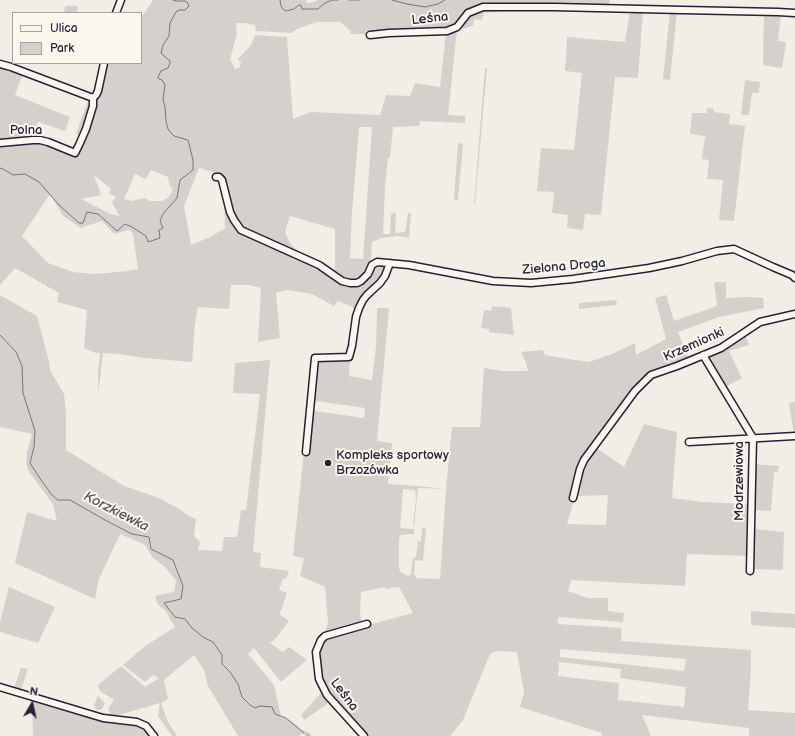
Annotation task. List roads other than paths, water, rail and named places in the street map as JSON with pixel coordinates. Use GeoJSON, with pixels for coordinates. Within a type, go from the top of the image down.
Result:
{"type":"FeatureCollection","features":[{"type":"Feature","properties":{"kind":"street"},"geometry":{"type":"LineString","coordinates":[[116,12],[121,0]]}},
{"type":"Feature","properties":{"kind":"street","name":"Leśna"},"geometry":{"type":"LineString","coordinates":[[370,35],[447,31],[457,27],[468,13],[483,7],[555,7],[795,13]]}},
{"type":"Feature","properties":{"kind":"street"},"geometry":{"type":"LineString","coordinates":[[0,64],[93,98],[96,96],[98,91],[104,64]]}},
{"type":"Feature","properties":{"kind":"street","name":"Polna"},"geometry":{"type":"LineString","coordinates":[[0,143],[40,140],[75,153],[86,129],[93,106],[93,98]]}},
{"type":"Feature","properties":{"kind":"street","name":"Zielona Droga"},"geometry":{"type":"LineString","coordinates":[[216,177],[219,177],[222,180],[230,212],[241,230],[319,265],[342,281],[350,284],[361,281],[368,274],[372,265],[377,262],[409,265],[493,281],[531,283],[573,279],[649,268],[682,261],[717,251],[734,249],[773,268],[792,275],[795,278]]}},
{"type":"Feature","properties":{"kind":"street"},"geometry":{"type":"LineString","coordinates":[[306,452],[315,358],[349,357],[359,308],[367,295],[385,276],[390,264]]}},
{"type":"Feature","properties":{"kind":"street","name":"Krzemionki"},"geometry":{"type":"LineString","coordinates":[[573,498],[580,469],[584,460],[616,416],[650,375],[721,348],[760,322],[795,314]]}},
{"type":"Feature","properties":{"kind":"street","name":"Modrzewiowa"},"geometry":{"type":"LineString","coordinates":[[703,355],[753,438],[750,571]]}},
{"type":"Feature","properties":{"kind":"street"},"geometry":{"type":"LineString","coordinates":[[689,442],[795,436]]}},
{"type":"Feature","properties":{"kind":"street","name":"Leśna"},"geometry":{"type":"LineString","coordinates":[[364,736],[327,695],[319,679],[316,652],[321,640],[325,636],[367,624]]}},
{"type":"Feature","properties":{"kind":"street"},"geometry":{"type":"LineString","coordinates":[[0,687],[103,718],[137,722],[146,726],[154,736]]}},
{"type":"Feature","properties":{"kind":"waterway","name":"Korzkiewka"},"geometry":{"type":"LineString","coordinates":[[0,168],[13,175],[25,174],[39,182],[59,205],[79,223],[83,223],[87,212],[98,214],[117,231],[125,224],[146,236],[148,242],[160,238],[159,230],[163,228],[160,221],[163,214],[177,198],[180,180],[193,170],[193,160],[188,140],[174,136],[168,129],[163,99],[165,85],[158,77],[161,71],[168,68],[170,63],[170,61],[161,53],[163,45],[169,36],[170,23],[176,12],[179,10],[185,10],[189,6],[185,1],[173,0]]}},
{"type":"Feature","properties":{"kind":"waterway","name":"Korzkiewka"},"geometry":{"type":"LineString","coordinates":[[280,0],[281,6],[286,11],[294,9],[299,5],[301,5],[302,9],[318,9],[325,3],[332,0],[338,0]]}},
{"type":"Feature","properties":{"kind":"waterway","name":"Korzkiewka"},"geometry":{"type":"LineString","coordinates":[[349,0],[359,0]]}},
{"type":"Feature","properties":{"kind":"waterway","name":"Korzkiewka"},"geometry":{"type":"LineString","coordinates":[[392,0],[425,7],[438,4],[445,0]]}},
{"type":"Feature","properties":{"kind":"waterway","name":"Korzkiewka"},"geometry":{"type":"LineString","coordinates":[[0,335],[16,352],[22,366],[23,393],[35,431],[34,447],[30,463],[52,495],[58,500],[70,500],[132,534],[149,537],[151,549],[173,560],[183,586],[181,599],[164,603],[175,617],[185,619],[192,628],[203,637],[213,642],[222,655],[222,664],[230,672],[238,684],[242,697],[250,705],[255,708],[260,706],[272,707],[275,714],[286,718],[304,733]]}},
{"type":"Feature","properties":{"kind":"place","name":"Kompleks sportowy Brzozówka"},"geometry":{"type":"Point","coordinates":[328,463]}}]}
